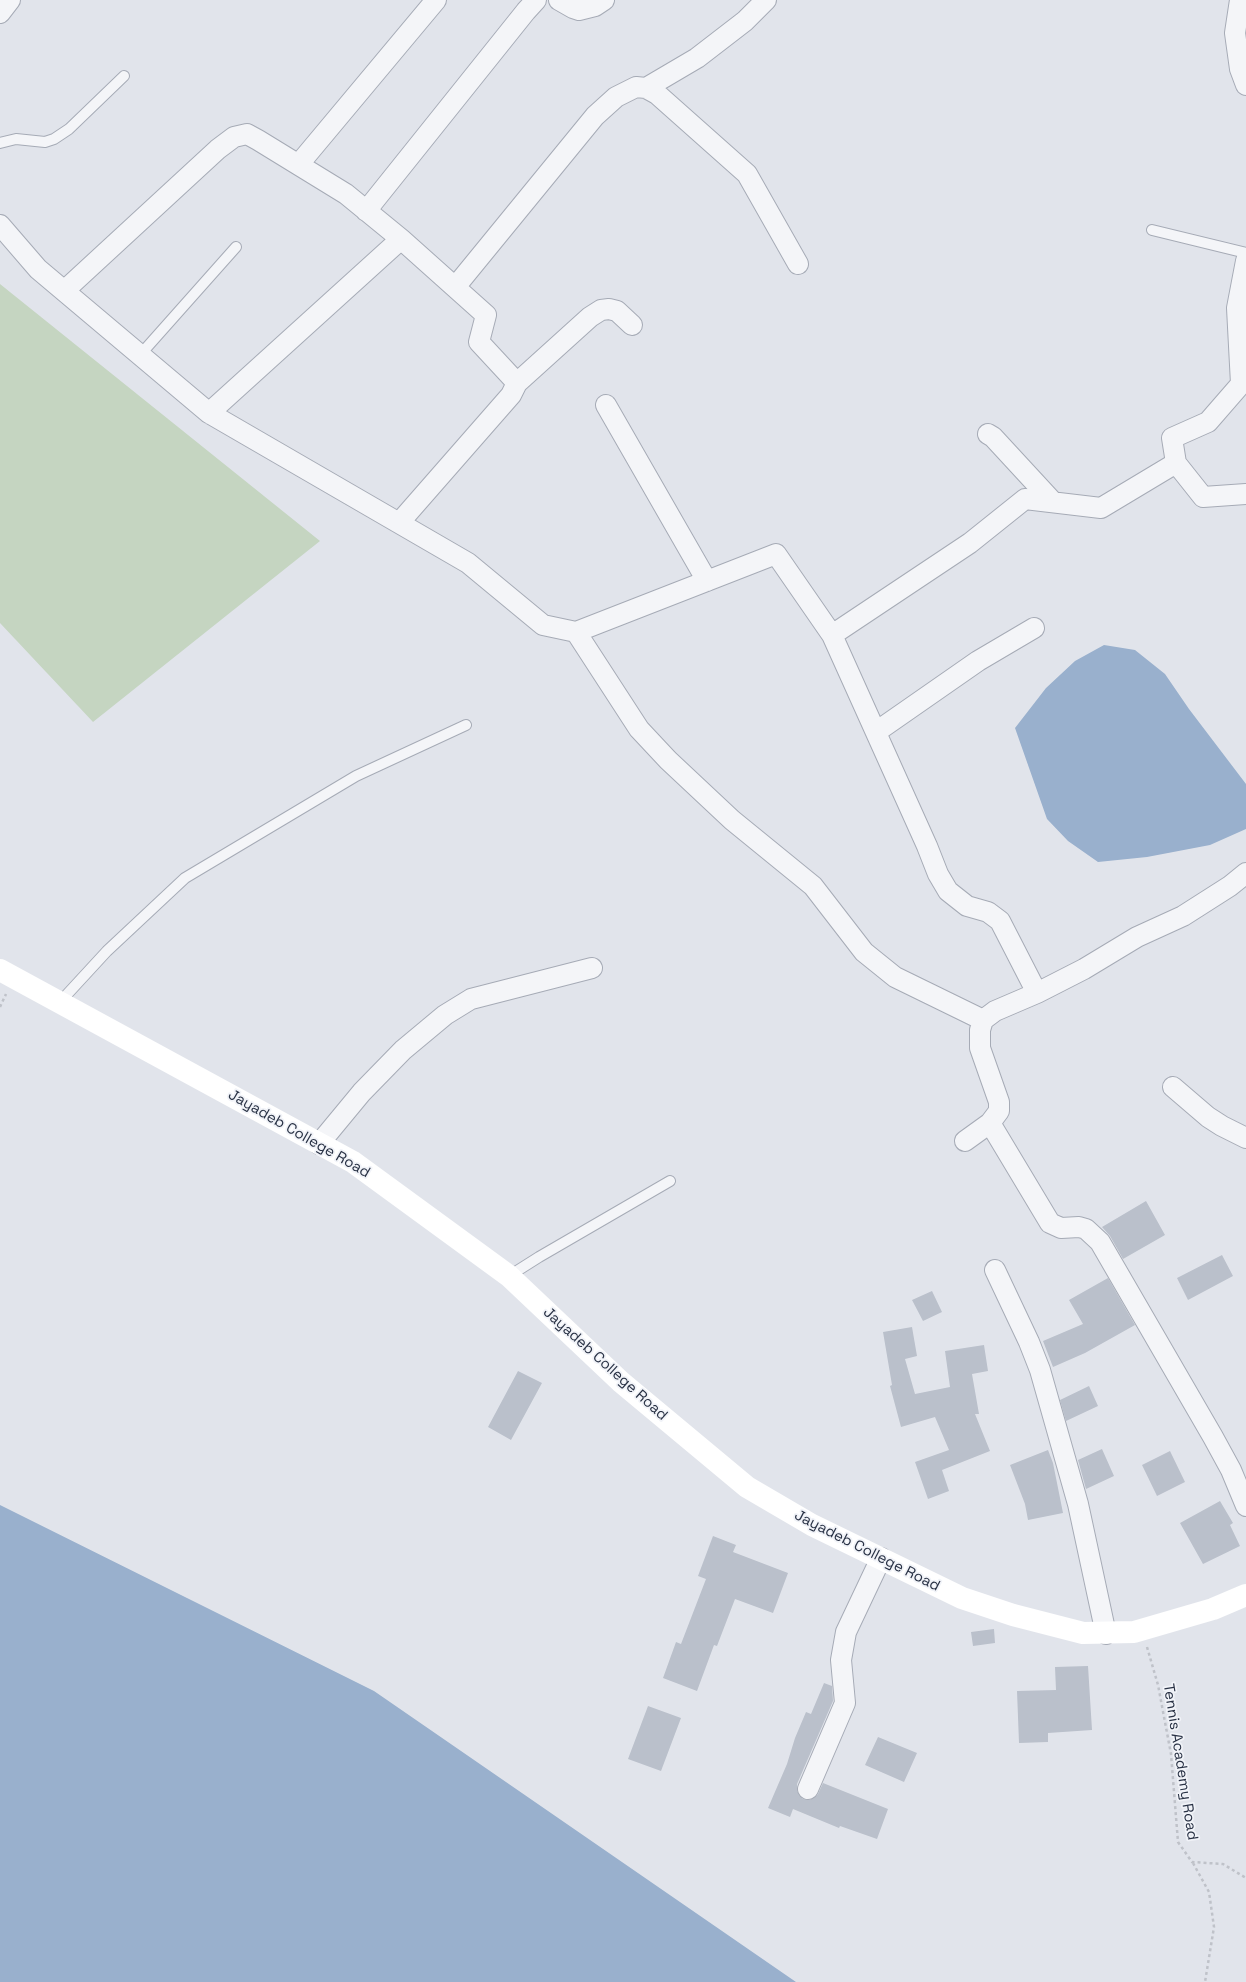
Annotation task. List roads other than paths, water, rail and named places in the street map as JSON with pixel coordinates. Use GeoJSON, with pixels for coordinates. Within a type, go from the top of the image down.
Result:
{"type":"FeatureCollection","features":[{"type":"Feature","properties":{"kind":"street"},"geometry":{"type":"LineString","coordinates":[[0,13],[10,0]]}},
{"type":"Feature","properties":{"kind":"street"},"geometry":{"type":"LineString","coordinates":[[299,164],[436,0]]}},
{"type":"Feature","properties":{"kind":"street"},"geometry":{"type":"LineString","coordinates":[[366,211],[536,0]]}},
{"type":"Feature","properties":{"kind":"street"},"geometry":{"type":"LineString","coordinates":[[560,0],[579,10],[595,6],[604,0]]}},
{"type":"Feature","properties":{"kind":"street"},"geometry":{"type":"LineString","coordinates":[[646,88],[698,58],[745,22],[766,0]]}},
{"type":"Feature","properties":{"kind":"street"},"geometry":{"type":"LineString","coordinates":[[1240,0],[1235,33],[1240,69],[1246,85]]}},
{"type":"Feature","properties":{"kind":"street"},"geometry":{"type":"LineString","coordinates":[[456,286],[595,116],[616,97],[636,87],[646,88],[657,94],[747,174],[798,264]]}},
{"type":"Feature","properties":{"kind":"street"},"geometry":{"type":"LineString","coordinates":[[64,291],[218,149],[234,137],[247,134],[299,164],[346,194],[456,286],[486,315],[479,342],[517,383]]}},
{"type":"Feature","properties":{"kind":"street"},"geometry":{"type":"LineString","coordinates":[[0,225],[38,269],[209,413],[468,563],[543,625],[576,632],[776,554],[832,635],[927,846],[938,874],[948,891],[967,906],[988,912],[1000,921],[1037,993]]}},
{"type":"Feature","properties":{"kind":"street"},"geometry":{"type":"LineString","coordinates":[[209,413],[401,239]]}},
{"type":"Feature","properties":{"kind":"street"},"geometry":{"type":"LineString","coordinates":[[1246,262],[1238,308],[1241,384],[1208,422],[1172,438],[1176,463],[1203,497],[1246,494]]}},
{"type":"Feature","properties":{"kind":"street"},"geometry":{"type":"LineString","coordinates":[[399,523],[511,395],[517,383],[590,318],[601,310],[610,309],[617,311],[632,325]]}},
{"type":"Feature","properties":{"kind":"street"},"geometry":{"type":"LineString","coordinates":[[606,405],[707,581]]}},
{"type":"Feature","properties":{"kind":"street"},"geometry":{"type":"LineString","coordinates":[[988,434],[994,437],[1053,502]]}},
{"type":"Feature","properties":{"kind":"street"},"geometry":{"type":"LineString","coordinates":[[832,635],[970,543],[1025,499],[1101,508],[1176,463]]}},
{"type":"Feature","properties":{"kind":"street"},"geometry":{"type":"LineString","coordinates":[[876,732],[978,661],[1034,628]]}},
{"type":"Feature","properties":{"kind":"street"},"geometry":{"type":"LineString","coordinates":[[576,632],[639,729],[668,760],[732,820],[813,886],[864,952],[895,977],[983,1020]]}},
{"type":"Feature","properties":{"kind":"street"},"geometry":{"type":"LineString","coordinates":[[965,1141],[990,1123],[999,1111],[999,1102],[980,1048],[980,1030],[983,1020],[994,1011],[1037,993],[1084,969],[1137,937],[1183,916],[1230,886],[1246,873]]}},
{"type":"Feature","properties":{"kind":"street"},"geometry":{"type":"LineString","coordinates":[[319,1144],[362,1092],[403,1050],[445,1015],[471,999],[592,968]]}},
{"type":"Feature","properties":{"kind":"street","name":"Jayadeb College Road"},"geometry":{"type":"LineString","coordinates":[[0,970],[353,1162],[509,1276],[621,1382],[747,1487],[812,1525],[962,1598],[1013,1615],[1083,1633],[1106,1634],[1134,1632],[1213,1609],[1246,1595]]}},
{"type":"Feature","properties":{"kind":"street"},"geometry":{"type":"LineString","coordinates":[[1173,1087],[1208,1117],[1246,1138]]}},
{"type":"Feature","properties":{"kind":"street"},"geometry":{"type":"LineString","coordinates":[[990,1123],[1050,1223],[1061,1228],[1079,1227],[1086,1229],[1100,1242],[1213,1437],[1231,1470],[1246,1506]]}},
{"type":"Feature","properties":{"kind":"street"},"geometry":{"type":"LineString","coordinates":[[994,1270],[1029,1342],[1040,1370],[1078,1504],[1106,1634]]}},
{"type":"Feature","properties":{"kind":"street"},"geometry":{"type":"LineString","coordinates":[[808,1789],[845,1703],[841,1660],[846,1632],[881,1558]]}},
{"type":"Feature","properties":{"kind":"lane"},"geometry":{"type":"LineString","coordinates":[[0,143],[16,139],[45,142],[54,139],[69,129],[124,76]]}},
{"type":"Feature","properties":{"kind":"lane"},"geometry":{"type":"LineString","coordinates":[[1152,230],[1246,253]]}},
{"type":"Feature","properties":{"kind":"lane"},"geometry":{"type":"LineString","coordinates":[[140,355],[236,247]]}},
{"type":"Feature","properties":{"kind":"lane"},"geometry":{"type":"LineString","coordinates":[[60,1002],[107,951],[185,878],[356,776],[466,726]]}},
{"type":"Feature","properties":{"kind":"lane"},"geometry":{"type":"LineString","coordinates":[[509,1276],[670,1181]]}},
{"type":"Feature","properties":{"kind":"water"},"geometry":{"type":"Polygon","coordinates":[[[1104,645],[1135,650],[1165,674],[1189,709],[1246,784],[1246,829],[1210,845],[1147,857],[1098,862],[1068,841],[1047,819],[1015,728],[1046,688],[1075,661],[1104,645]]]}},
{"type":"Feature","properties":{"kind":"water"},"geometry":{"type":"Polygon","coordinates":[[[0,1505],[374,1691],[796,1982],[0,1982],[0,1505]]]}}]}
